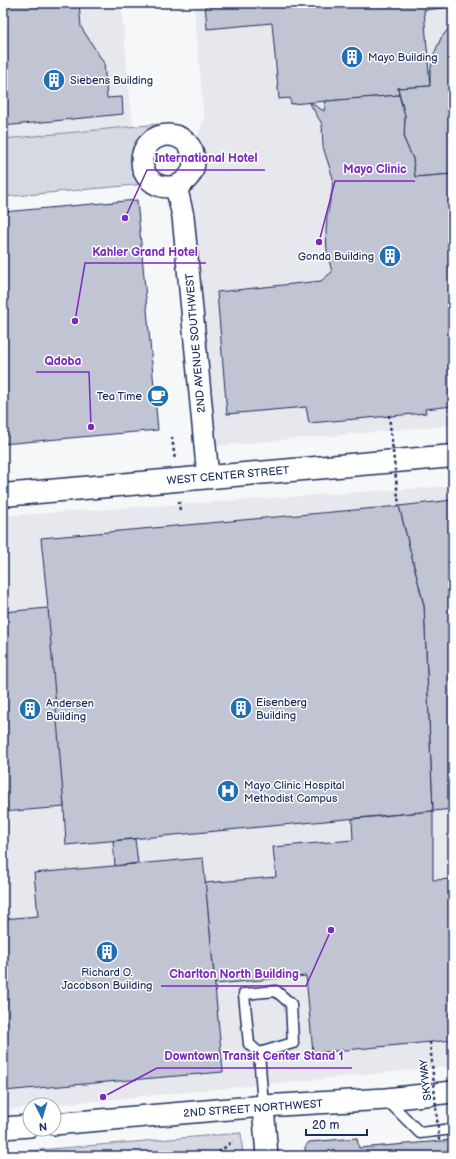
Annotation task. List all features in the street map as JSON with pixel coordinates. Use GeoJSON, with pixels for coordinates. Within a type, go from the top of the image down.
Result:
{"type":"FeatureCollection","features":[{"type":"Feature","properties":{"kind":"street","name":"2ND AVENUE SOUTHWEST"},"geometry":{"type":"LineString","coordinates":[[176,186],[183,216],[208,477]]}},
{"type":"Feature","properties":{"kind":"street","name":"WEST CENTER STREET"},"geometry":{"type":"LineString","coordinates":[[3,495],[453,456]]}},
{"type":"Feature","properties":{"kind":"street","name":"2ND STREET NORTHWEST"},"geometry":{"type":"LineString","coordinates":[[62,1123],[263,1106],[386,1099],[453,1092]]}},
{"type":"Feature","properties":{"kind":"street"},"geometry":{"type":"LineString","coordinates":[[263,1106],[267,1156]]}},
{"type":"Feature","properties":{"kind":"street"},"geometry":{"type":"LineString","coordinates":[[3,1128],[22,1127]]}},
{"type":"Feature","properties":{"kind":"lane"},"geometry":{"type":"LineString","coordinates":[[259,1053],[293,1043],[291,1004],[276,991],[244,994],[249,1044],[259,1053],[263,1106]]}},
{"type":"Feature","properties":{"kind":"lane"},"geometry":{"type":"LineString","coordinates":[[386,1099],[420,1133],[453,1129]]}},
{"type":"Feature","properties":{"kind":"path"},"geometry":{"type":"LineString","coordinates":[[3,180],[9,179]]}},
{"type":"Feature","properties":{"kind":"path"},"geometry":{"type":"LineString","coordinates":[[389,415],[399,506]]}},
{"type":"Feature","properties":{"kind":"path","name":"SKYWAY"},"geometry":{"type":"LineString","coordinates":[[430,1042],[439,1140]]}},
{"type":"Feature","properties":{"kind":"path"},"geometry":{"type":"LineString","coordinates":[[214,1156],[233,1141]]}},
{"type":"Feature","properties":{"kind":"shaded area","name":"Siebens Building"},"geometry":{"type":"Polygon","coordinates":[[[3,3],[121,3],[133,126],[3,139],[3,3]]]}},
{"type":"Feature","properties":{"kind":"shaded area"},"geometry":{"type":"Polygon","coordinates":[[[194,3],[453,3],[453,425],[205,447],[176,186],[204,120],[194,3]]]}},
{"type":"Feature","properties":{"kind":"shaded area"},"geometry":{"type":"Polygon","coordinates":[[[159,124],[138,156],[146,184],[3,197],[3,139],[159,124]]]}},
{"type":"Feature","properties":{"kind":"shaded area","name":"Mayo Clinic Hospital Methodist Campus"},"geometry":{"type":"Polygon","coordinates":[[[453,486],[453,1066],[62,1104],[62,1097],[22,1097],[22,1108],[3,1110],[3,516],[453,486]]]}},
{"type":"Feature","properties":{"kind":"shaded area"},"geometry":{"type":"Polygon","coordinates":[[[241,1133],[243,1156],[3,1156],[3,1153],[241,1133]]]}},
{"type":"Feature","properties":{"kind":"building","name":"Siebens Building"},"geometry":{"type":"Polygon","coordinates":[[[3,3],[79,3],[81,27],[104,63],[107,98],[122,97],[123,114],[3,126],[3,3]]]}},
{"type":"Feature","properties":{"kind":"building","name":"Mayo Building"},"geometry":{"type":"Polygon","coordinates":[[[205,3],[453,3],[453,7],[424,10],[430,86],[398,88],[399,95],[291,104],[290,98],[279,99],[272,23],[207,29],[205,3]]]}},
{"type":"Feature","properties":{"kind":"building"},"geometry":{"type":"Polygon","coordinates":[[[453,23],[453,174],[415,177],[413,159],[404,139],[405,116],[398,88],[430,86],[430,72],[434,54],[441,38],[453,23]]]}},
{"type":"Feature","properties":{"kind":"building","name":"Gonda Building"},"geometry":{"type":"Polygon","coordinates":[[[399,95],[405,116],[404,139],[413,159],[415,177],[453,174],[453,406],[425,409],[426,413],[309,423],[306,407],[227,414],[217,292],[321,281],[332,272],[327,252],[326,231],[333,178],[323,147],[322,124],[309,102],[324,111],[326,101],[399,95]]]}},
{"type":"Feature","properties":{"kind":"building"},"geometry":{"type":"Polygon","coordinates":[[[137,200],[158,430],[3,444],[3,212],[137,200]]]}},
{"type":"Feature","properties":{"kind":"building"},"geometry":{"type":"Polygon","coordinates":[[[453,500],[453,809],[433,811],[424,606],[399,506],[453,500]]]}},
{"type":"Feature","properties":{"kind":"building","name":"Eisenberg Building"},"geometry":{"type":"Polygon","coordinates":[[[399,506],[424,606],[433,811],[66,845],[64,807],[50,664],[48,608],[41,538],[399,506]]]}},
{"type":"Feature","properties":{"kind":"building","name":"Andersen Building"},"geometry":{"type":"Polygon","coordinates":[[[48,608],[64,807],[3,812],[3,612],[48,608]]]}},
{"type":"Feature","properties":{"kind":"building"},"geometry":{"type":"Polygon","coordinates":[[[433,811],[433,880],[453,879],[453,1040],[313,1053],[306,976],[215,984],[205,883],[276,877],[273,847],[353,840],[352,819],[433,811]]]}},
{"type":"Feature","properties":{"kind":"building"},"geometry":{"type":"Polygon","coordinates":[[[135,839],[138,863],[115,866],[113,841],[135,839]]]}},
{"type":"Feature","properties":{"kind":"building","name":"Richard O. Jacobson Building"},"geometry":{"type":"Polygon","coordinates":[[[203,858],[223,1072],[3,1091],[3,919],[38,916],[34,873],[203,858]]]}},
{"type":"Feature","properties":{"kind":"building"},"geometry":{"type":"Polygon","coordinates":[[[357,1138],[359,1148],[453,1140],[453,1156],[306,1156],[305,1147],[309,1142],[357,1138]]]}},
{"type":"Feature","properties":{"kind":"place","name":"Mayo Building"},"geometry":{"type":"Point","coordinates":[352,57]}},
{"type":"Feature","properties":{"kind":"place","name":"Siebens Building"},"geometry":{"type":"Point","coordinates":[54,80]}},
{"type":"Feature","properties":{"kind":"place","name":"International Hotel"},"geometry":{"type":"Point","coordinates":[125,218]}},
{"type":"Feature","properties":{"kind":"place","name":"Mayo Clinic"},"geometry":{"type":"Point","coordinates":[319,242]}},
{"type":"Feature","properties":{"kind":"place","name":"Gonda Building"},"geometry":{"type":"Point","coordinates":[390,256]}},
{"type":"Feature","properties":{"kind":"place","name":"Kahler Grand Hotel"},"geometry":{"type":"Point","coordinates":[75,321]}},
{"type":"Feature","properties":{"kind":"place","name":"Tea Time"},"geometry":{"type":"Point","coordinates":[158,396]}},
{"type":"Feature","properties":{"kind":"place","name":"Qdoba"},"geometry":{"type":"Point","coordinates":[91,427]}},
{"type":"Feature","properties":{"kind":"place","name":"Eisenberg Building"},"geometry":{"type":"Point","coordinates":[241,708]}},
{"type":"Feature","properties":{"kind":"place","name":"Andersen Building"},"geometry":{"type":"Point","coordinates":[30,709]}},
{"type":"Feature","properties":{"kind":"place","name":"Mayo Clinic Hospital Methodist Campus"},"geometry":{"type":"Point","coordinates":[228,791]}},
{"type":"Feature","properties":{"kind":"place","name":"Charlton North Building"},"geometry":{"type":"Point","coordinates":[331,930]}},
{"type":"Feature","properties":{"kind":"place","name":"Richard O. Jacobson Building"},"geometry":{"type":"Point","coordinates":[107,952]}},
{"type":"Feature","properties":{"kind":"place","name":"Downtown Transit Center Stand 1"},"geometry":{"type":"Point","coordinates":[103,1097]}}]}
